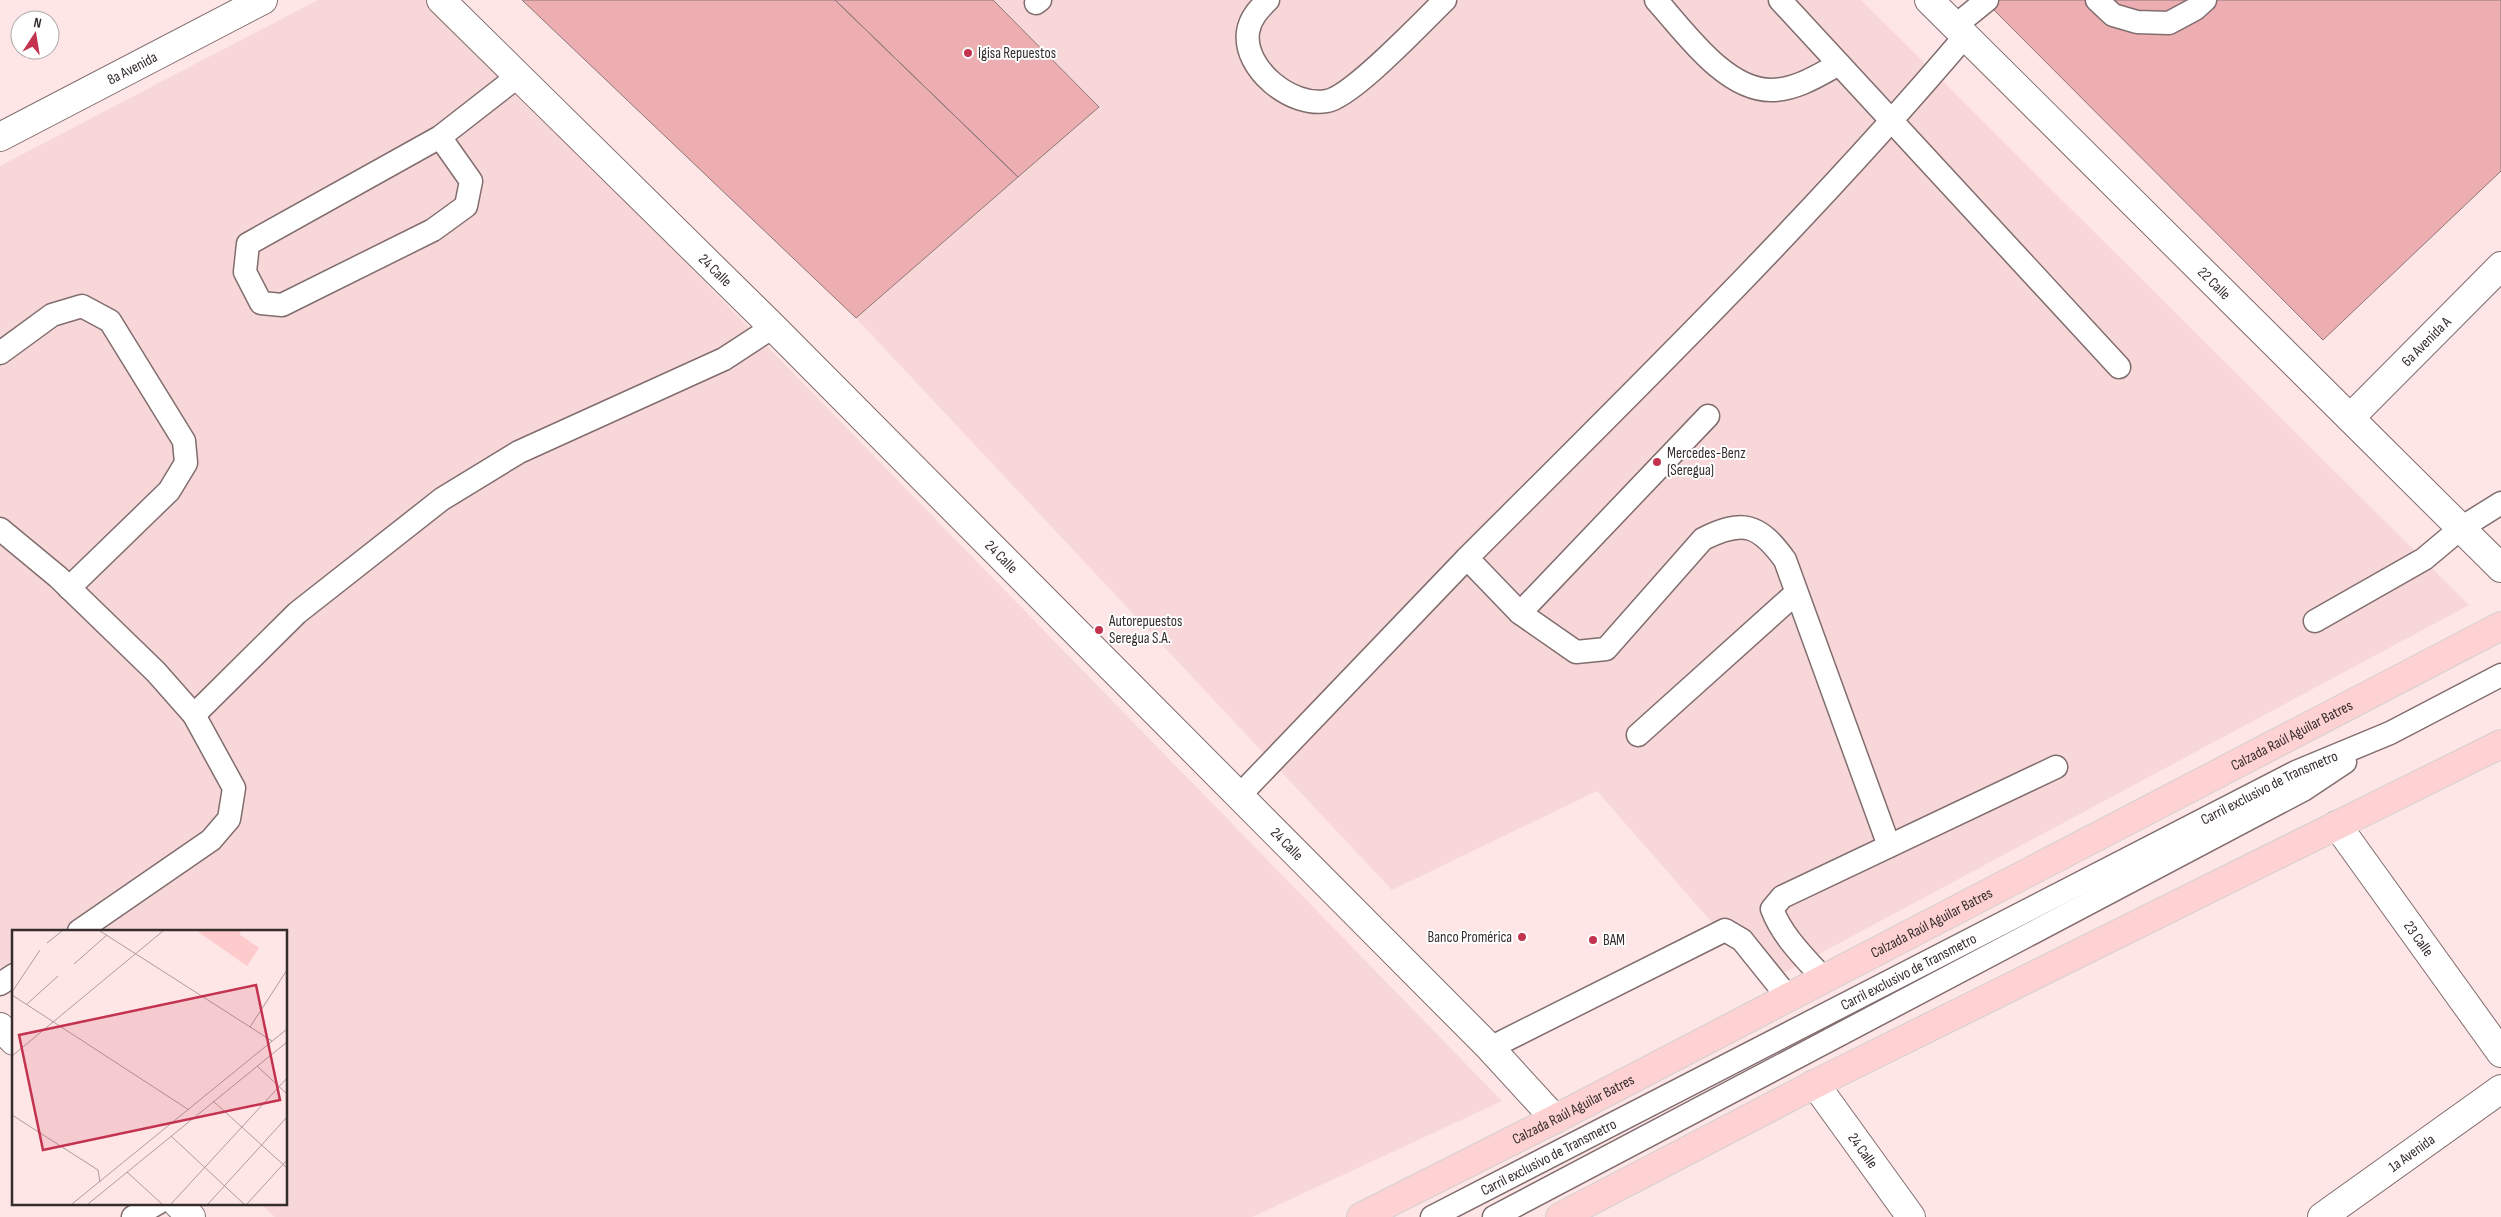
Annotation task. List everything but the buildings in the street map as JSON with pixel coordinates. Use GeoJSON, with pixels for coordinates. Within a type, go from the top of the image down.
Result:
{"type":"FeatureCollection","features":[{"type":"Feature","properties":{"kind":"highway","name":"Calzada Raúl Aguilar Batres"},"geometry":{"type":"LineString","coordinates":[[1361,1217],[1554,1119],[1787,996],[2501,626]]}},
{"type":"Feature","properties":{"kind":"highway"},"geometry":{"type":"LineString","coordinates":[[1560,1217],[1815,1084],[2501,744]]}},
{"type":"Feature","properties":{"kind":"street","name":"8a Avenida"},"geometry":{"type":"LineString","coordinates":[[0,137],[264,0]]}},
{"type":"Feature","properties":{"kind":"street","name":"24 Calle"},"geometry":{"type":"LineString","coordinates":[[441,0],[773,328],[1490,1048],[1554,1119]]}},
{"type":"Feature","properties":{"kind":"street","name":"22 Calle"},"geometry":{"type":"LineString","coordinates":[[1929,0],[2501,568]]}},
{"type":"Feature","properties":{"kind":"street","name":"6a Avenida A"},"geometry":{"type":"LineString","coordinates":[[2350,418],[2501,266]]}},
{"type":"Feature","properties":{"kind":"street","name":"23 Calle"},"geometry":{"type":"LineString","coordinates":[[2337,825],[2501,1053]]}},
{"type":"Feature","properties":{"kind":"street"},"geometry":{"type":"LineString","coordinates":[[0,1027],[12,1039]]}},
{"type":"Feature","properties":{"kind":"street","name":"24 Calle"},"geometry":{"type":"LineString","coordinates":[[1815,1084],[1911,1217]]}},
{"type":"Feature","properties":{"kind":"street","name":"1a Avenida"},"geometry":{"type":"LineString","coordinates":[[2322,1217],[2501,1090]]}},
{"type":"Feature","properties":{"kind":"street"},"geometry":{"type":"LineString","coordinates":[[178,1204],[191,1217]]}},
{"type":"Feature","properties":{"kind":"lane"},"geometry":{"type":"LineString","coordinates":[[1268,0],[1254,15],[1248,32],[1250,53],[1262,72],[1282,90],[1303,100],[1327,101],[1348,92],[1445,0]]}},
{"type":"Feature","properties":{"kind":"lane"},"geometry":{"type":"LineString","coordinates":[[1656,0],[1709,58],[1736,81],[1754,88],[1772,90],[1795,86],[1839,64]]}},
{"type":"Feature","properties":{"kind":"lane"},"geometry":{"type":"LineString","coordinates":[[1780,0],[2119,367]]}},
{"type":"Feature","properties":{"kind":"lane"},"geometry":{"type":"LineString","coordinates":[[1239,796],[1467,558],[1661,364],[1892,122],[1960,30],[1987,0]]}},
{"type":"Feature","properties":{"kind":"lane"},"geometry":{"type":"LineString","coordinates":[[2097,0],[2113,15],[2137,22],[2169,22],[2195,10],[2205,0]]}},
{"type":"Feature","properties":{"kind":"lane"},"geometry":{"type":"LineString","coordinates":[[440,137],[471,181],[466,206],[433,230],[282,305],[260,303],[245,272],[248,244],[440,137],[517,77]]}},
{"type":"Feature","properties":{"kind":"lane"},"geometry":{"type":"LineString","coordinates":[[0,353],[52,316],[82,306],[110,321],[184,441],[186,463],[169,491],[68,588]]}},
{"type":"Feature","properties":{"kind":"lane"},"geometry":{"type":"LineString","coordinates":[[194,715],[297,613],[442,498],[519,452],[724,359],[773,328]]}},
{"type":"Feature","properties":{"kind":"lane"},"geometry":{"type":"LineString","coordinates":[[1520,613],[1708,416]]}},
{"type":"Feature","properties":{"kind":"lane"},"geometry":{"type":"LineString","coordinates":[[2315,621],[2424,559],[2461,528],[2501,503]]}},
{"type":"Feature","properties":{"kind":"lane"},"geometry":{"type":"LineString","coordinates":[[1467,558],[1520,613],[1576,652],[1606,649],[1703,539],[1724,528],[1743,527],[1770,539],[1784,560],[1889,846]]}},
{"type":"Feature","properties":{"kind":"lane"},"geometry":{"type":"LineString","coordinates":[[1,531],[68,588],[156,672],[194,715],[234,788],[230,819],[211,840],[80,930]]}},
{"type":"Feature","properties":{"kind":"lane"},"geometry":{"type":"LineString","coordinates":[[1638,735],[1796,593]]}},
{"type":"Feature","properties":{"kind":"lane","name":"Carril exclusivo de Transmetro"},"geometry":{"type":"LineString","coordinates":[[1432,1217],[2296,772],[2390,733],[2501,675]]}},
{"type":"Feature","properties":{"kind":"lane","name":"Carril exclusivo de Transmetro"},"geometry":{"type":"LineString","coordinates":[[1494,1217],[2303,790],[2390,733]]}},
{"type":"Feature","properties":{"kind":"lane"},"geometry":{"type":"LineString","coordinates":[[1823,978],[1793,946],[1776,922],[1772,909],[1782,897],[2056,767]]}},
{"type":"Feature","properties":{"kind":"lane"},"geometry":{"type":"LineString","coordinates":[[1490,1048],[1725,930],[1742,940],[1787,996]]}},
{"type":"Feature","properties":{"kind":"lane"},"geometry":{"type":"LineString","coordinates":[[0,984],[12,976]]}},
{"type":"Feature","properties":{"kind":"lane"},"geometry":{"type":"LineString","coordinates":[[133,1217],[156,1204]]}},
{"type":"Feature","properties":{"kind":"shaded area"},"geometry":{"type":"Polygon","coordinates":[[[318,0],[430,0],[1502,1101],[1252,1217],[275,1217],[261,1204],[288,1204],[288,930],[12,930],[12,976],[0,966],[0,166],[318,0]]]}},
{"type":"Feature","properties":{"kind":"shaded area","name":"Mercedes-Benz (Seregua)"},"geometry":{"type":"Polygon","coordinates":[[[993,0],[1861,0],[2469,605],[1765,983],[1597,791],[1392,890],[856,318],[1099,107],[993,0]]]}},
{"type":"Feature","properties":{"kind":"place","name":"Igisa Repuestos"},"geometry":{"type":"Point","coordinates":[968,53]}},
{"type":"Feature","properties":{"kind":"place","name":"Mercedes-Benz (Seregua)"},"geometry":{"type":"Point","coordinates":[1657,462]}},
{"type":"Feature","properties":{"kind":"place","name":"Autorepuestos Seregua S.A."},"geometry":{"type":"Point","coordinates":[1099,630]}},
{"type":"Feature","properties":{"kind":"place","name":"Banco Promérica"},"geometry":{"type":"Point","coordinates":[1522,937]}},
{"type":"Feature","properties":{"kind":"place","name":"BAM"},"geometry":{"type":"Point","coordinates":[1593,940]}}]}
